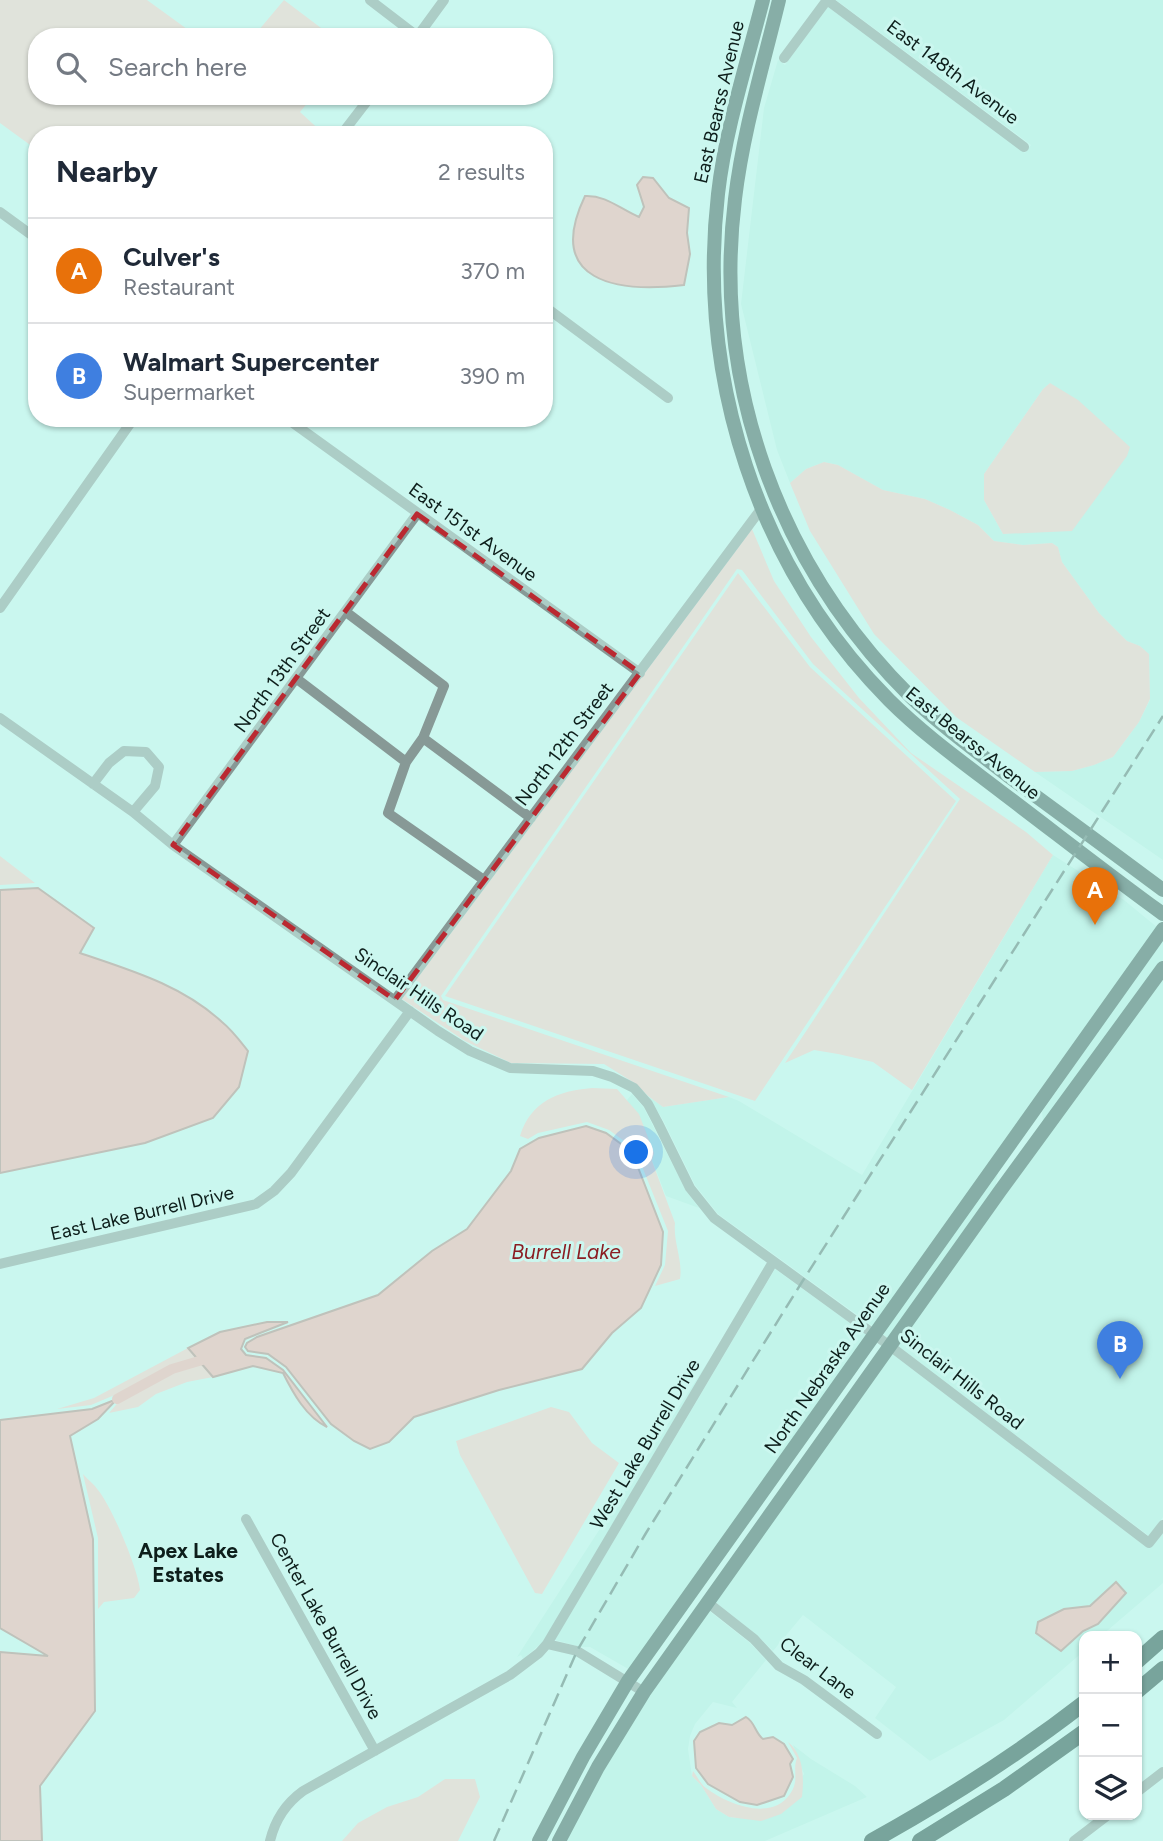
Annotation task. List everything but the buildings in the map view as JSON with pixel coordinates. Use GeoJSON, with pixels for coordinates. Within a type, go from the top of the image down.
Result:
{"type":"FeatureCollection","features":[{"type":"Feature","properties":{"kind":"highway"},"geometry":{"type":"LineString","coordinates":[[1142,1657],[1163,1638]]}},
{"type":"Feature","properties":{"kind":"highway"},"geometry":{"type":"LineString","coordinates":[[1142,1687],[1163,1669]]}},
{"type":"Feature","properties":{"kind":"highway"},"geometry":{"type":"LineString","coordinates":[[872,1841],[947,1799],[1079,1707]]}},
{"type":"Feature","properties":{"kind":"highway"},"geometry":{"type":"LineString","coordinates":[[920,1841],[1004,1789],[1079,1736]]}},
{"type":"Feature","properties":{"kind":"main road","name":"East Bearss Avenue"},"geometry":{"type":"LineString","coordinates":[[763,0],[723,162],[714,240],[715,305],[726,391],[739,445],[761,509],[812,606],[849,656],[888,700],[929,737],[1163,914]]}},
{"type":"Feature","properties":{"kind":"main road","name":"East Bearss Avenue"},"geometry":{"type":"LineString","coordinates":[[779,0],[741,164],[735,198],[731,258],[732,315],[741,385],[753,433],[773,493],[799,547],[834,606],[853,632],[912,698],[976,751],[1163,890]]}},
{"type":"Feature","properties":{"kind":"main road","name":"North Nebraska Avenue"},"geometry":{"type":"LineString","coordinates":[[539,1841],[583,1757],[628,1681],[1163,929]]}},
{"type":"Feature","properties":{"kind":"main road","name":"North Nebraska Avenue"},"geometry":{"type":"LineString","coordinates":[[559,1841],[598,1767],[644,1692],[1000,1191],[1163,968]]}},
{"type":"Feature","properties":{"kind":"main road"},"geometry":{"type":"LineString","coordinates":[[1000,1191],[1002,1175],[1036,1128],[1038,1115],[1034,1111]]}},
{"type":"Feature","properties":{"kind":"main road"},"geometry":{"type":"LineString","coordinates":[[773,1511],[776,1490],[807,1444],[814,1429],[814,1419]]}},
{"type":"Feature","properties":{"kind":"main road"},"geometry":{"type":"LineString","coordinates":[[708,1602],[709,1586],[747,1531],[748,1522],[745,1517]]}},
{"type":"Feature","properties":{"kind":"street"},"geometry":{"type":"LineString","coordinates":[[370,0],[407,28]]}},
{"type":"Feature","properties":{"kind":"street"},"geometry":{"type":"LineString","coordinates":[[423,28],[444,0]]}},
{"type":"Feature","properties":{"kind":"street"},"geometry":{"type":"LineString","coordinates":[[784,58],[827,0]]}},
{"type":"Feature","properties":{"kind":"street","name":"East 148th Avenue"},"geometry":{"type":"LineString","coordinates":[[827,0],[1024,147]]}},
{"type":"Feature","properties":{"kind":"street"},"geometry":{"type":"LineString","coordinates":[[348,126],[364,105]]}},
{"type":"Feature","properties":{"kind":"street"},"geometry":{"type":"LineString","coordinates":[[0,212],[28,232]]}},
{"type":"Feature","properties":{"kind":"street"},"geometry":{"type":"LineString","coordinates":[[553,313],[668,397]]}},
{"type":"Feature","properties":{"kind":"street"},"geometry":{"type":"LineString","coordinates":[[0,608],[128,427]]}},
{"type":"Feature","properties":{"kind":"street","name":"East 151st Avenue"},"geometry":{"type":"LineString","coordinates":[[298,427],[640,673]]}},
{"type":"Feature","properties":{"kind":"street","name":"North 12th Street"},"geometry":{"type":"LineString","coordinates":[[395,1000],[761,509]]}},
{"type":"Feature","properties":{"kind":"street","name":"North 13th Street"},"geometry":{"type":"LineString","coordinates":[[173,845],[418,514]]}},
{"type":"Feature","properties":{"kind":"street"},"geometry":{"type":"LineString","coordinates":[[346,612],[444,686],[423,738],[406,761],[388,813],[484,880]]}},
{"type":"Feature","properties":{"kind":"street"},"geometry":{"type":"LineString","coordinates":[[297,679],[406,761]]}},
{"type":"Feature","properties":{"kind":"street","name":"Sinclair Hills Road"},"geometry":{"type":"LineString","coordinates":[[0,718],[93,783],[173,845],[470,1051],[510,1068],[593,1071],[634,1088],[648,1104],[690,1188],[714,1218],[874,1334],[1149,1543],[1163,1525]]}},
{"type":"Feature","properties":{"kind":"street"},"geometry":{"type":"LineString","coordinates":[[423,738],[531,818]]}},
{"type":"Feature","properties":{"kind":"street"},"geometry":{"type":"LineString","coordinates":[[93,783],[109,763],[124,751],[146,752],[159,767],[155,786],[133,813]]}},
{"type":"Feature","properties":{"kind":"street","name":"East Lake Burrell Drive"},"geometry":{"type":"LineString","coordinates":[[0,1264],[256,1204],[274,1191],[290,1173],[410,1011]]}},
{"type":"Feature","properties":{"kind":"street","name":"West Lake Burrell Drive"},"geometry":{"type":"LineString","coordinates":[[270,1841],[282,1812],[293,1798],[510,1675],[547,1644],[774,1262]]}},
{"type":"Feature","properties":{"kind":"street","name":"Center Lake Burrell Drive"},"geometry":{"type":"LineString","coordinates":[[246,1519],[375,1751]]}},
{"type":"Feature","properties":{"kind":"street","name":"Clear Lane"},"geometry":{"type":"LineString","coordinates":[[708,1602],[754,1639],[779,1666],[804,1680],[877,1734]]}},
{"type":"Feature","properties":{"kind":"street"},"geometry":{"type":"LineString","coordinates":[[547,1644],[577,1651],[644,1692]]}},
{"type":"Feature","properties":{"kind":"street"},"geometry":{"type":"LineString","coordinates":[[1142,1788],[1163,1772]]}},
{"type":"Feature","properties":{"kind":"street"},"geometry":{"type":"LineString","coordinates":[[1073,1841],[1101,1820]]}},
{"type":"Feature","properties":{"kind":"highlighted area"},"geometry":{"type":"Polygon","coordinates":[[[417,514],[640,673],[395,1000],[173,845],[417,514]]]}},
{"type":"Feature","properties":{"kind":"shaded area"},"geometry":{"type":"Polygon","coordinates":[[[0,0],[147,0],[186,28],[28,28],[28,105],[306,105],[300,112],[315,126],[28,126],[28,143],[0,123],[0,0]]]}},
{"type":"Feature","properties":{"kind":"shaded area"},"geometry":{"type":"Polygon","coordinates":[[[284,0],[321,28],[261,28],[284,0]]]}},
{"type":"Feature","properties":{"kind":"shaded area"},"geometry":{"type":"Polygon","coordinates":[[[836,0],[1163,0],[1163,860],[1035,772],[1072,771],[1113,757],[1139,722],[1150,700],[1149,654],[1140,646],[1127,641],[1099,613],[1062,562],[1058,547],[1052,543],[1023,545],[994,541],[978,525],[950,510],[925,499],[883,490],[838,465],[824,462],[806,469],[790,483],[777,450],[741,304],[764,108],[778,60],[785,65],[828,7],[1025,153],[1031,145],[836,0]],[[1050,383],[1043,389],[984,474],[984,500],[1003,534],[1013,533],[1050,383]]]}},
{"type":"Feature","properties":{"kind":"shaded area"},"geometry":{"type":"Polygon","coordinates":[[[1050,383],[1078,400],[1130,447],[1127,456],[1072,531],[1003,534],[984,500],[984,474],[1043,389],[1050,383]]]}},
{"type":"Feature","properties":{"kind":"shaded area"},"geometry":{"type":"Polygon","coordinates":[[[824,462],[838,465],[883,490],[925,499],[950,510],[978,525],[994,541],[1023,545],[1052,543],[1058,547],[1062,562],[1099,613],[1127,641],[1140,646],[1149,654],[1150,699],[1139,722],[1113,757],[1072,771],[1035,772],[956,717],[874,634],[810,531],[790,483],[806,469],[824,462]]]}},
{"type":"Feature","properties":{"kind":"shaded area"},"geometry":{"type":"Polygon","coordinates":[[[752,529],[774,581],[811,637],[859,698],[911,753],[1026,832],[1053,855],[912,1090],[873,1062],[838,1054],[814,1050],[785,1063],[960,799],[813,664],[742,570],[737,569],[441,996],[443,1000],[729,1097],[663,1107],[636,1084],[604,1064],[511,1063],[465,1041],[402,999],[752,529]]]}},
{"type":"Feature","properties":{"kind":"shaded area"},"geometry":{"type":"Polygon","coordinates":[[[738,573],[810,667],[956,801],[755,1101],[445,996],[738,573]]]}},
{"type":"Feature","properties":{"kind":"shaded area"},"geometry":{"type":"Polygon","coordinates":[[[1053,855],[1124,900],[1158,928],[874,1327],[718,1214],[695,1185],[648,1096],[663,1107],[729,1097],[862,1175],[1053,855]]]}},
{"type":"Feature","properties":{"kind":"shaded area"},"geometry":{"type":"Polygon","coordinates":[[[0,856],[35,883],[0,885],[0,856]]]}},
{"type":"Feature","properties":{"kind":"shaded area"},"geometry":{"type":"Polygon","coordinates":[[[1163,937],[1163,960],[1043,1121],[1042,1112],[1163,937]]]}},
{"type":"Feature","properties":{"kind":"shaded area"},"geometry":{"type":"Polygon","coordinates":[[[1163,976],[1163,1517],[1149,1536],[897,1345],[1163,976]]]}},
{"type":"Feature","properties":{"kind":"shaded area"},"geometry":{"type":"Polygon","coordinates":[[[592,1088],[617,1089],[639,1114],[654,1153],[652,1161],[675,1223],[680,1279],[655,1286],[665,1265],[668,1231],[635,1149],[609,1130],[587,1122],[538,1133],[528,1139],[520,1136],[531,1114],[547,1100],[568,1092],[592,1088]]]}},
{"type":"Feature","properties":{"kind":"shaded area"},"geometry":{"type":"Polygon","coordinates":[[[632,1094],[644,1108],[686,1191],[699,1208],[666,1196],[652,1160],[654,1152],[627,1100],[632,1094]]]}},
{"type":"Feature","properties":{"kind":"shaded area"},"geometry":{"type":"Polygon","coordinates":[[[1033,1121],[998,1172],[995,1190],[890,1339],[881,1333],[1033,1121]]]}},
{"type":"Feature","properties":{"kind":"shaded area"},"geometry":{"type":"Polygon","coordinates":[[[775,1269],[868,1336],[630,1670],[590,1647],[555,1640],[775,1269]]]}},
{"type":"Feature","properties":{"kind":"shaded area"},"geometry":{"type":"Polygon","coordinates":[[[188,1348],[213,1377],[187,1382],[156,1394],[138,1407],[109,1413],[121,1399],[117,1394],[91,1405],[57,1409],[94,1398],[188,1348]]]}},
{"type":"Feature","properties":{"kind":"shaded area"},"geometry":{"type":"Polygon","coordinates":[[[891,1353],[1146,1547],[1153,1546],[1163,1533],[1163,1583],[1107,1631],[1083,1631],[1079,1631],[1079,1655],[1004,1720],[930,1761],[875,1718],[896,1687],[803,1615],[773,1651],[714,1601],[891,1353]],[[1116,1582],[1090,1606],[1064,1609],[1083,1631],[1098,1624],[1126,1593],[1116,1582]]]}},
{"type":"Feature","properties":{"kind":"shaded area"},"geometry":{"type":"Polygon","coordinates":[[[711,1357],[544,1641],[523,1659],[521,1655],[517,1657],[711,1357]]]}},
{"type":"Feature","properties":{"kind":"shaded area"},"geometry":{"type":"Polygon","coordinates":[[[551,1407],[569,1412],[592,1443],[619,1463],[542,1594],[535,1593],[460,1455],[456,1441],[551,1407]]]}},
{"type":"Feature","properties":{"kind":"shaded area"},"geometry":{"type":"Polygon","coordinates":[[[83,1474],[104,1498],[117,1524],[130,1554],[140,1590],[134,1598],[104,1602],[98,1609],[98,1538],[83,1474]]]}},
{"type":"Feature","properties":{"kind":"shaded area"},"geometry":{"type":"Polygon","coordinates":[[[708,1610],[750,1643],[766,1660],[732,1702],[737,1708],[713,1702],[695,1724],[690,1736],[688,1749],[692,1776],[716,1809],[735,1818],[781,1814],[804,1774],[793,1745],[855,1786],[867,1797],[765,1841],[564,1841],[627,1728],[708,1610]]]}},
{"type":"Feature","properties":{"kind":"shaded area"},"geometry":{"type":"Polygon","coordinates":[[[788,1742],[800,1760],[803,1775],[802,1797],[781,1814],[761,1821],[729,1817],[716,1809],[692,1776],[693,1771],[704,1787],[725,1800],[749,1808],[772,1807],[790,1794],[795,1784],[797,1758],[788,1742]]]}},
{"type":"Feature","properties":{"kind":"shaded area"},"geometry":{"type":"Polygon","coordinates":[[[445,1779],[475,1779],[480,1797],[458,1841],[342,1841],[358,1823],[387,1807],[418,1797],[445,1779]]]}},
{"type":"Feature","properties":{"kind":"water"},"geometry":{"type":"Polygon","coordinates":[[[643,177],[653,178],[669,198],[689,208],[687,233],[690,254],[684,285],[634,287],[612,283],[594,276],[581,264],[574,247],[575,225],[585,196],[606,200],[639,217],[644,207],[637,185],[643,177]]]}},
{"type":"Feature","properties":{"kind":"water"},"geometry":{"type":"Polygon","coordinates":[[[38,888],[94,928],[80,953],[173,988],[226,1025],[248,1051],[239,1087],[213,1118],[145,1143],[0,1173],[0,890],[38,888]]]}},
{"type":"Feature","properties":{"kind":"water","name":"Burrell Lake"},"geometry":{"type":"Polygon","coordinates":[[[586,1126],[606,1133],[632,1152],[663,1232],[661,1265],[641,1308],[612,1333],[582,1369],[499,1390],[414,1417],[389,1442],[370,1449],[331,1424],[286,1367],[268,1354],[248,1351],[245,1347],[257,1337],[378,1295],[432,1251],[467,1229],[511,1171],[520,1149],[539,1138],[586,1126]]]}},
{"type":"Feature","properties":{"kind":"water"},"geometry":{"type":"Polygon","coordinates":[[[267,1322],[288,1322],[245,1339],[241,1349],[246,1355],[266,1358],[283,1370],[327,1427],[306,1411],[283,1373],[253,1366],[213,1377],[188,1348],[220,1332],[267,1322]]]}},
{"type":"Feature","properties":{"kind":"water"},"geometry":{"type":"Polygon","coordinates":[[[117,1399],[98,1419],[70,1436],[93,1539],[95,1711],[40,1786],[42,1841],[0,1841],[0,1652],[48,1656],[0,1628],[0,1420],[92,1409],[117,1399]]]}},
{"type":"Feature","properties":{"kind":"water"},"geometry":{"type":"Polygon","coordinates":[[[1116,1582],[1126,1593],[1098,1624],[1079,1631],[1079,1635],[1061,1651],[1036,1633],[1038,1622],[1064,1609],[1090,1606],[1116,1582]]]}},
{"type":"Feature","properties":{"kind":"water"},"geometry":{"type":"Polygon","coordinates":[[[746,1717],[763,1739],[773,1737],[784,1744],[793,1759],[790,1764],[793,1777],[784,1796],[757,1805],[740,1802],[708,1784],[696,1768],[694,1741],[700,1732],[719,1723],[732,1725],[746,1717]]]}},
{"type":"Feature","properties":{"kind":"waterway"},"geometry":{"type":"LineString","coordinates":[[117,1399],[172,1369],[209,1358]]}},
{"type":"Feature","properties":{"kind":"railway"},"geometry":{"type":"LineString","coordinates":[[494,1841],[577,1651],[646,1533],[802,1282],[1163,716]]}},
{"type":"Feature","properties":{"kind":"place","name":"Culver's"},"geometry":{"type":"Point","coordinates":[1095,925]}},
{"type":"Feature","properties":{"kind":"place","name":"Walmart Supercenter"},"geometry":{"type":"Point","coordinates":[1120,1379]}},
{"type":"Feature","properties":{"kind":"district","name":"Apex Lake Estates"},"geometry":{"type":"Point","coordinates":[188,1562]}}]}
